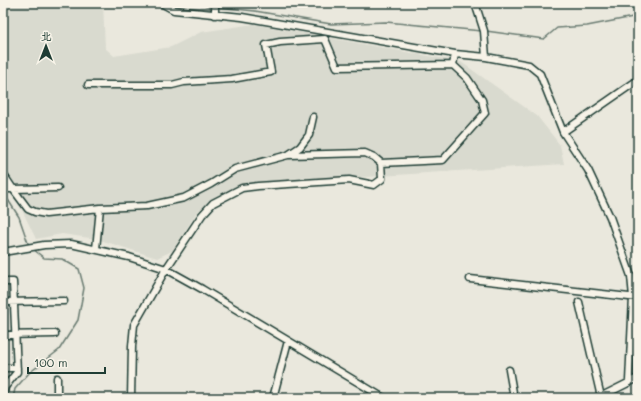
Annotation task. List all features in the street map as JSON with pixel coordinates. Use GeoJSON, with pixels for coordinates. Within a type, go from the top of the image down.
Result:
{"type":"FeatureCollection","features":[{"type":"Feature","properties":{"kind":"street"},"geometry":{"type":"LineString","coordinates":[[161,3],[174,10],[242,17],[455,54],[486,57],[529,65],[540,74],[563,132],[588,170],[610,217],[631,276],[635,297],[629,381]]}},
{"type":"Feature","properties":{"kind":"street"},"geometry":{"type":"LineString","coordinates":[[215,3],[215,15]]}},
{"type":"Feature","properties":{"kind":"street"},"geometry":{"type":"LineString","coordinates":[[475,3],[484,31],[486,57]]}},
{"type":"Feature","properties":{"kind":"street"},"geometry":{"type":"LineString","coordinates":[[3,174],[28,209],[35,212],[46,214],[100,208],[147,206],[184,198],[211,184],[235,168],[288,155],[365,153],[374,157],[381,163],[443,160],[485,113],[482,100],[467,78],[453,65],[337,67],[325,39],[266,44],[271,72],[232,79],[184,82],[172,85],[88,85]]}},
{"type":"Feature","properties":{"kind":"street"},"geometry":{"type":"LineString","coordinates":[[453,65],[455,54]]}},
{"type":"Feature","properties":{"kind":"street"},"geometry":{"type":"LineString","coordinates":[[563,132],[638,80]]}},
{"type":"Feature","properties":{"kind":"street"},"geometry":{"type":"LineString","coordinates":[[288,155],[300,147],[309,135],[313,117]]}},
{"type":"Feature","properties":{"kind":"street"},"geometry":{"type":"LineString","coordinates":[[131,398],[134,324],[166,269],[202,215],[213,203],[242,188],[258,186],[349,180],[374,185],[382,179],[381,163]]}},
{"type":"Feature","properties":{"kind":"street"},"geometry":{"type":"LineString","coordinates":[[4,189],[58,188]]}},
{"type":"Feature","properties":{"kind":"street"},"geometry":{"type":"LineString","coordinates":[[96,249],[100,208]]}},
{"type":"Feature","properties":{"kind":"street"},"geometry":{"type":"LineString","coordinates":[[3,252],[44,245],[71,244],[96,249],[166,269],[384,398]]}},
{"type":"Feature","properties":{"kind":"street"},"geometry":{"type":"LineString","coordinates":[[470,279],[635,297]]}},
{"type":"Feature","properties":{"kind":"street"},"geometry":{"type":"LineString","coordinates":[[3,282],[14,282],[17,368],[17,372],[5,387],[3,394]]}},
{"type":"Feature","properties":{"kind":"street"},"geometry":{"type":"LineString","coordinates":[[3,302],[64,300]]}},
{"type":"Feature","properties":{"kind":"street"},"geometry":{"type":"LineString","coordinates":[[579,302],[599,397],[629,381],[638,379]]}},
{"type":"Feature","properties":{"kind":"street"},"geometry":{"type":"LineString","coordinates":[[3,335],[55,334]]}},
{"type":"Feature","properties":{"kind":"street"},"geometry":{"type":"LineString","coordinates":[[273,398],[288,341]]}},
{"type":"Feature","properties":{"kind":"street"},"geometry":{"type":"LineString","coordinates":[[3,368],[17,368]]}},
{"type":"Feature","properties":{"kind":"street"},"geometry":{"type":"LineString","coordinates":[[509,370],[514,398]]}},
{"type":"Feature","properties":{"kind":"street"},"geometry":{"type":"LineString","coordinates":[[57,378],[57,398]]}},
{"type":"Feature","properties":{"kind":"shaded area"},"geometry":{"type":"Polygon","coordinates":[[[3,3],[103,3],[105,48],[114,56],[171,47],[201,32],[254,24],[461,62],[537,116],[560,145],[564,164],[240,185],[214,197],[197,212],[172,251],[157,258],[97,239],[62,234],[36,239],[22,210],[3,180],[3,3]]]}},
{"type":"Feature","properties":{"kind":"waterway"},"geometry":{"type":"LineString","coordinates":[[191,3],[213,7]]}},
{"type":"Feature","properties":{"kind":"waterway"},"geometry":{"type":"LineString","coordinates":[[217,7],[255,11],[331,24],[386,22],[482,31]]}},
{"type":"Feature","properties":{"kind":"waterway"},"geometry":{"type":"LineString","coordinates":[[486,31],[544,39],[557,28],[587,26],[638,16]]}},
{"type":"Feature","properties":{"kind":"waterway"},"geometry":{"type":"LineString","coordinates":[[3,192],[19,217],[29,246]]}},
{"type":"Feature","properties":{"kind":"waterway"},"geometry":{"type":"LineString","coordinates":[[13,398],[15,389],[29,373],[59,350],[78,320],[84,288],[79,269],[62,259],[44,258],[33,249]]}}]}
